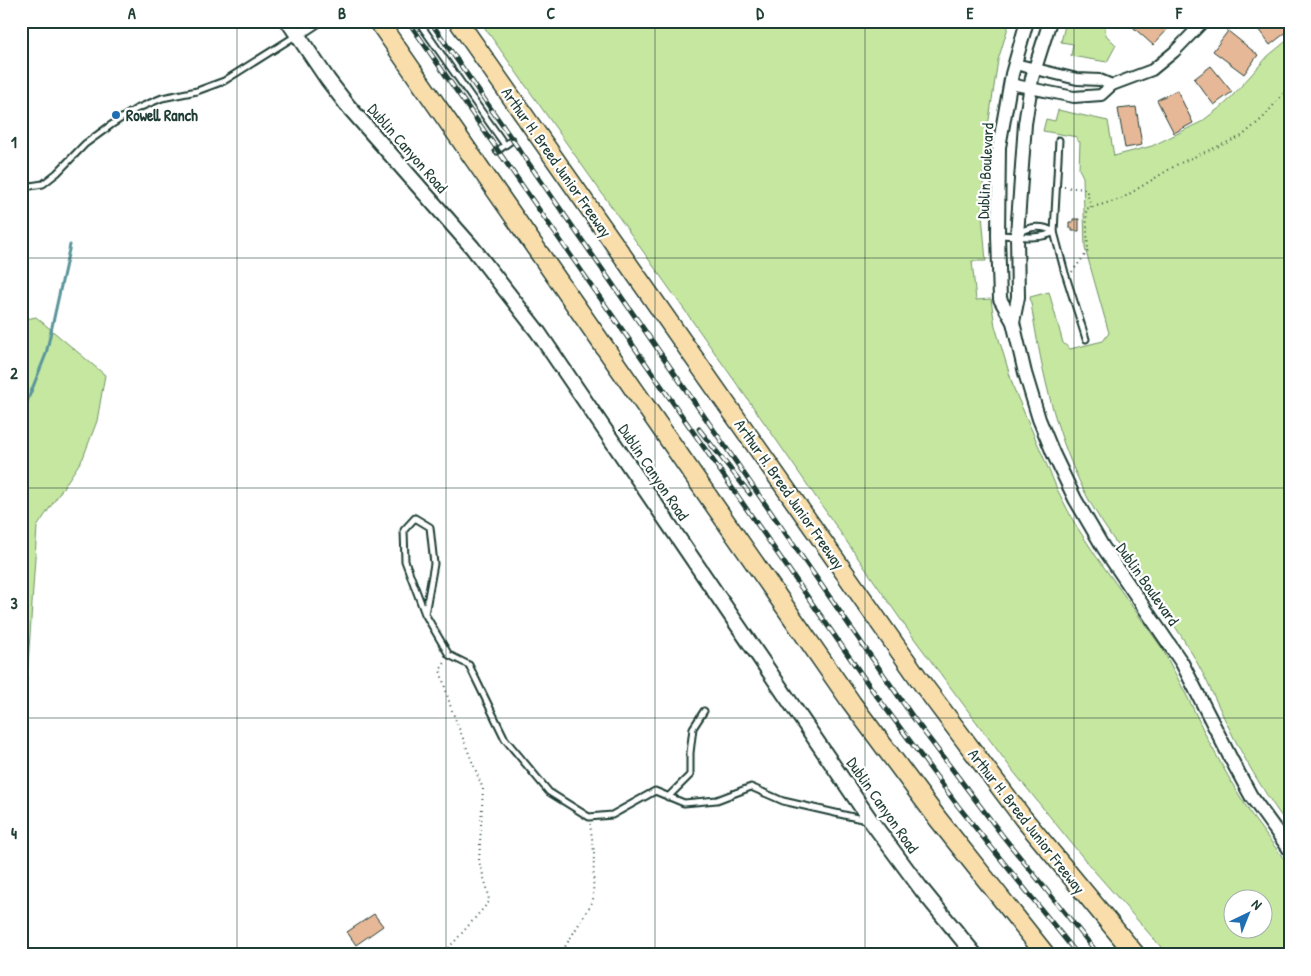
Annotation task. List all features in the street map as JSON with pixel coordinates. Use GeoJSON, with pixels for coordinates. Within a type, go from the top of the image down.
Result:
{"type":"FeatureCollection","features":[{"type":"Feature","properties":{"kind":"highway"},"geometry":{"type":"LineString","coordinates":[[378,21],[851,702],[938,820],[1046,955]]}},
{"type":"Feature","properties":{"kind":"highway","name":"Arthur H. Breed Junior Freeway"},"geometry":{"type":"LineString","coordinates":[[458,21],[924,686],[1023,818],[1136,955]]}},
{"type":"Feature","properties":{"kind":"main road","name":"Dublin Canyon Road"},"geometry":{"type":"LineString","coordinates":[[288,21],[348,106],[472,247],[538,332],[871,820],[922,890],[974,955]]}},
{"type":"Feature","properties":{"kind":"street"},"geometry":{"type":"LineString","coordinates":[[297,35],[318,21]]}},
{"type":"Feature","properties":{"kind":"street","name":"Dublin Boulevard"},"geometry":{"type":"LineString","coordinates":[[1027,21],[1010,84],[999,147],[998,235],[1000,299],[1013,322],[1025,373],[1039,419],[1056,461],[1075,500],[1103,547],[1182,663],[1251,796],[1290,850]]}},
{"type":"Feature","properties":{"kind":"street","name":"Dublin Boulevard"},"geometry":{"type":"LineString","coordinates":[[1013,322],[1018,297],[1017,235],[1024,134],[1035,69],[1050,21]]}},
{"type":"Feature","properties":{"kind":"street"},"geometry":{"type":"LineString","coordinates":[[1010,84],[1074,97],[1101,95],[1112,85],[1152,70],[1174,52],[1204,21]]}},
{"type":"Feature","properties":{"kind":"street"},"geometry":{"type":"LineString","coordinates":[[1015,64],[1077,79],[1100,80],[1112,85]]}},
{"type":"Feature","properties":{"kind":"lane"},"geometry":{"type":"LineString","coordinates":[[418,21],[505,145]]}},
{"type":"Feature","properties":{"kind":"lane"},"geometry":{"type":"LineString","coordinates":[[21,185],[24,187],[43,184],[57,173],[85,144],[110,125],[136,109],[162,98],[197,91],[220,83],[297,35]]}},
{"type":"Feature","properties":{"kind":"lane"},"geometry":{"type":"LineString","coordinates":[[497,151],[512,140]]}},
{"type":"Feature","properties":{"kind":"lane"},"geometry":{"type":"LineString","coordinates":[[1059,140],[1054,232],[1066,280],[1086,339]]}},
{"type":"Feature","properties":{"kind":"lane"},"geometry":{"type":"LineString","coordinates":[[1017,235],[1026,228],[1046,227],[1054,232]]}},
{"type":"Feature","properties":{"kind":"lane"},"geometry":{"type":"LineString","coordinates":[[998,235],[1047,236],[1054,232]]}},
{"type":"Feature","properties":{"kind":"lane"},"geometry":{"type":"LineString","coordinates":[[425,614],[434,564],[430,527],[415,518],[404,530],[405,561],[425,614],[450,655],[469,666],[505,738],[549,792],[589,817],[612,815],[655,792],[684,804],[717,800],[751,787],[783,801],[871,820]]}},
{"type":"Feature","properties":{"kind":"lane"},"geometry":{"type":"LineString","coordinates":[[668,797],[690,775],[693,728],[704,711]]}},
{"type":"Feature","properties":{"kind":"path"},"geometry":{"type":"LineString","coordinates":[[1066,280],[1088,251],[1086,209],[1121,198],[1178,164],[1242,136],[1263,118],[1290,85]]}},
{"type":"Feature","properties":{"kind":"path"},"geometry":{"type":"LineString","coordinates":[[1056,186],[1086,188],[1091,208]]}},
{"type":"Feature","properties":{"kind":"path"},"geometry":{"type":"LineString","coordinates":[[441,955],[489,902],[488,890],[479,862],[483,789],[452,708],[440,670],[450,655]]}},
{"type":"Feature","properties":{"kind":"path"},"geometry":{"type":"LineString","coordinates":[[560,955],[593,901],[594,852],[589,817]]}},
{"type":"Feature","properties":{"kind":"green space"},"geometry":{"type":"Polygon","coordinates":[[[480,21],[1010,21],[998,60],[989,120],[984,165],[982,214],[986,261],[972,261],[976,300],[991,299],[995,326],[1014,389],[1058,491],[1075,524],[1162,648],[1209,742],[1233,785],[1254,819],[1290,867],[1290,955],[1168,955],[1089,865],[1013,771],[910,633],[768,428],[480,21]]]}},
{"type":"Feature","properties":{"kind":"green space"},"geometry":{"type":"Polygon","coordinates":[[[1066,21],[1104,21],[1106,35],[1116,45],[1107,62],[1071,56],[1073,44],[1061,42],[1066,21]]]}},
{"type":"Feature","properties":{"kind":"green space"},"geometry":{"type":"Polygon","coordinates":[[[1290,38],[1290,828],[1267,795],[1247,761],[1183,639],[1100,519],[1085,493],[1063,440],[1046,384],[1030,297],[1049,292],[1063,343],[1070,349],[1103,341],[1109,333],[1085,248],[1083,177],[1079,169],[1080,142],[1077,141],[1077,137],[1043,131],[1046,119],[1055,121],[1058,110],[1108,121],[1114,156],[1152,146],[1201,122],[1226,103],[1268,56],[1290,38]]]}},
{"type":"Feature","properties":{"kind":"green space"},"geometry":{"type":"Polygon","coordinates":[[[36,317],[105,375],[97,421],[83,458],[37,527],[27,681],[21,674],[21,320],[36,317]]]}},
{"type":"Feature","properties":{"kind":"building"},"geometry":{"type":"Polygon","coordinates":[[[1126,21],[1160,21],[1168,29],[1153,45],[1126,21]]]}},
{"type":"Feature","properties":{"kind":"building"},"geometry":{"type":"Polygon","coordinates":[[[1252,21],[1282,21],[1289,30],[1270,45],[1252,21]]]}},
{"type":"Feature","properties":{"kind":"building"},"geometry":{"type":"Polygon","coordinates":[[[1228,31],[1258,55],[1244,74],[1213,51],[1228,31]]]}},
{"type":"Feature","properties":{"kind":"building"},"geometry":{"type":"Polygon","coordinates":[[[1211,66],[1232,92],[1214,105],[1194,79],[1211,66]]]}},
{"type":"Feature","properties":{"kind":"building"},"geometry":{"type":"Polygon","coordinates":[[[1177,90],[1193,123],[1174,133],[1157,100],[1177,90]]]}},
{"type":"Feature","properties":{"kind":"building"},"geometry":{"type":"Polygon","coordinates":[[[1136,107],[1142,145],[1125,148],[1118,109],[1136,107]]]}},
{"type":"Feature","properties":{"kind":"building"},"geometry":{"type":"Polygon","coordinates":[[[1073,219],[1079,219],[1079,231],[1072,231],[1072,228],[1069,228],[1069,222],[1073,222],[1073,219]]]}},
{"type":"Feature","properties":{"kind":"building"},"geometry":{"type":"Polygon","coordinates":[[[374,914],[383,926],[356,945],[347,932],[374,914]]]}},
{"type":"Feature","properties":{"kind":"waterway"},"geometry":{"type":"LineString","coordinates":[[21,417],[46,354],[70,245]]}},
{"type":"Feature","properties":{"kind":"railway"},"geometry":{"type":"LineString","coordinates":[[408,21],[873,691],[958,806],[1078,955]]}},
{"type":"Feature","properties":{"kind":"railway"},"geometry":{"type":"LineString","coordinates":[[430,21],[915,720],[1002,835],[1099,955]]}},
{"type":"Feature","properties":{"kind":"railway"},"geometry":{"type":"LineString","coordinates":[[699,429],[750,494]]}},
{"type":"Feature","properties":{"kind":"place","name":"Rowell Ranch"},"geometry":{"type":"Point","coordinates":[116,115]}}]}
